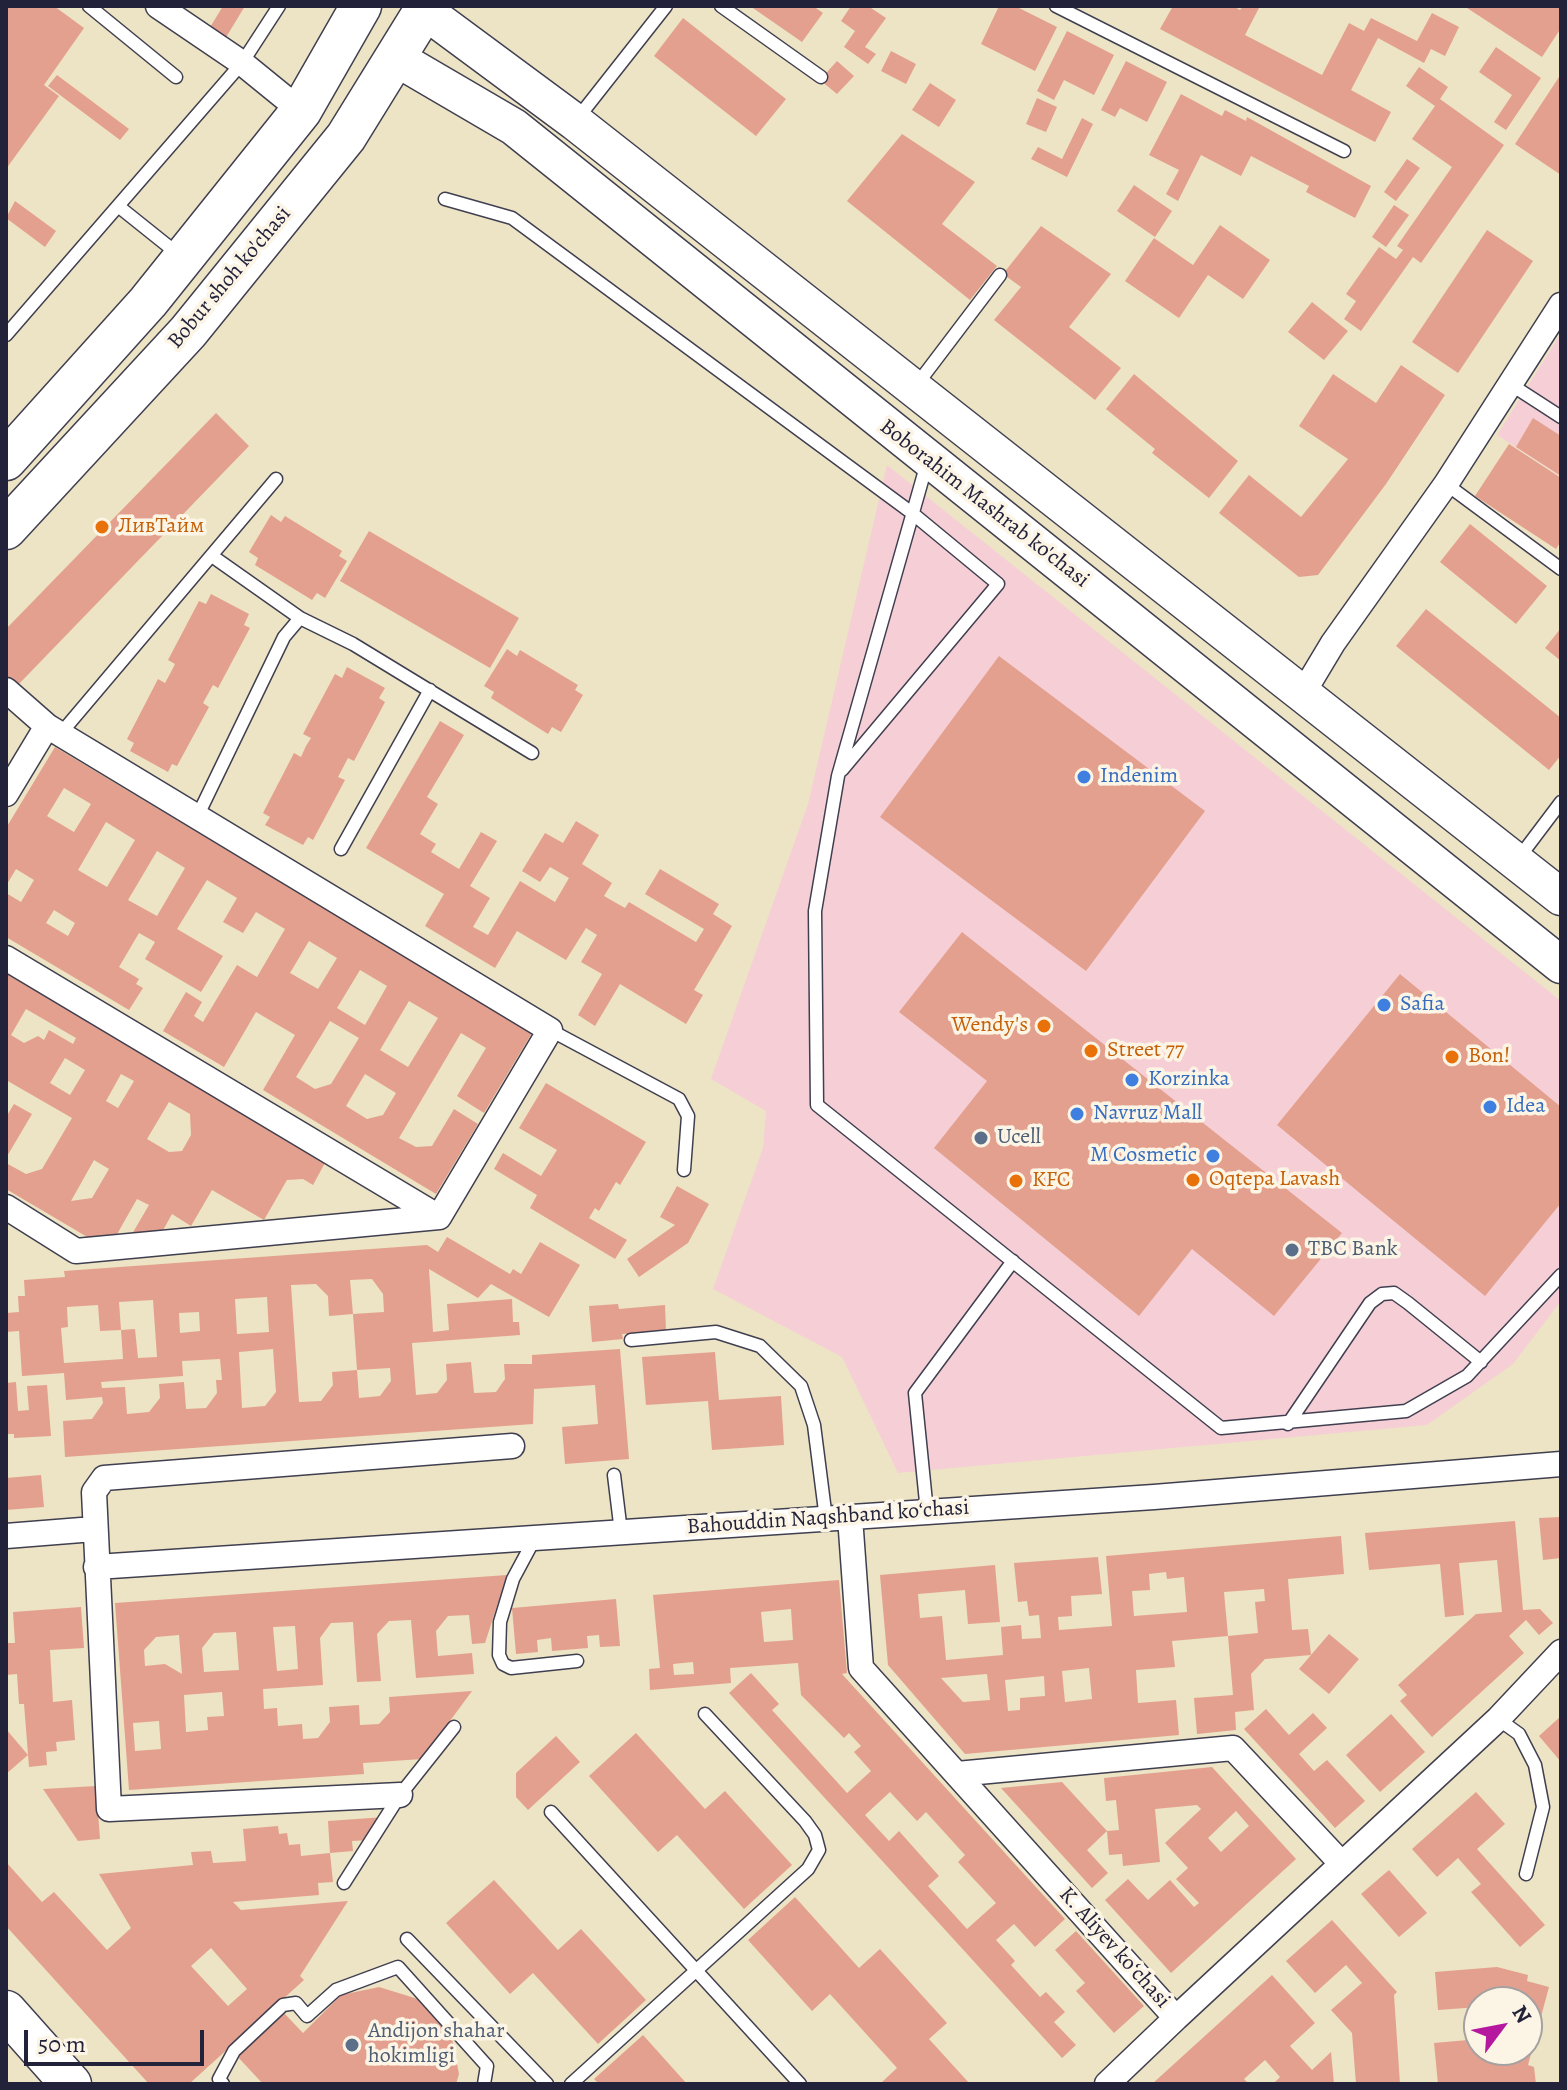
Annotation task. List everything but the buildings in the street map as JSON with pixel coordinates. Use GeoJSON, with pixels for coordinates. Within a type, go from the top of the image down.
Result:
{"type":"FeatureCollection","features":[{"type":"Feature","properties":{"kind":"main road"},"geometry":{"type":"LineString","coordinates":[[6,460],[183,258],[301,111],[361,6]]}},
{"type":"Feature","properties":{"kind":"main road","name":"Boborahim Mashrab ko'chasi"},"geometry":{"type":"LineString","coordinates":[[426,8],[1561,897]]}},
{"type":"Feature","properties":{"kind":"main road","name":"Bobur shoh ko'chasi"},"geometry":{"type":"LineString","coordinates":[[6,529],[188,332],[346,137],[426,8]]}},
{"type":"Feature","properties":{"kind":"main road","name":"Boborahim Mashrab ko'chasi"},"geometry":{"type":"LineString","coordinates":[[396,58],[514,127],[1561,965]]}},
{"type":"Feature","properties":{"kind":"main road"},"geometry":{"type":"LineString","coordinates":[[1117,610],[1146,571]]}},
{"type":"Feature","properties":{"kind":"main road"},"geometry":{"type":"LineString","coordinates":[[6,2011],[71,2084]]}},
{"type":"Feature","properties":{"kind":"street"},"geometry":{"type":"LineString","coordinates":[[158,6],[242,63],[301,111]]}},
{"type":"Feature","properties":{"kind":"street"},"geometry":{"type":"LineString","coordinates":[[1303,693],[1333,643],[1446,484],[1561,305]]}},
{"type":"Feature","properties":{"kind":"street"},"geometry":{"type":"LineString","coordinates":[[6,690],[55,729],[550,1030],[439,1217]]}},
{"type":"Feature","properties":{"kind":"street"},"geometry":{"type":"LineString","coordinates":[[6,794],[55,729]]}},
{"type":"Feature","properties":{"kind":"street"},"geometry":{"type":"LineString","coordinates":[[6,958],[439,1217]]}},
{"type":"Feature","properties":{"kind":"street"},"geometry":{"type":"LineString","coordinates":[[6,1207],[76,1251],[439,1217]]}},
{"type":"Feature","properties":{"kind":"street"},"geometry":{"type":"LineString","coordinates":[[400,1795],[109,1809],[94,1492],[104,1478],[512,1446]]}},
{"type":"Feature","properties":{"kind":"street","name":"Bahouddin Naqshband koʻchasi"},"geometry":{"type":"LineString","coordinates":[[96,1567],[927,1512],[1561,1464]]}},
{"type":"Feature","properties":{"kind":"street","name":"K. Aliyev koʻchasi"},"geometry":{"type":"LineString","coordinates":[[838,1518],[861,1668],[1176,2018],[1498,1719],[1561,1652]]}},
{"type":"Feature","properties":{"kind":"street"},"geometry":{"type":"LineString","coordinates":[[6,1536],[94,1529]]}},
{"type":"Feature","properties":{"kind":"street"},"geometry":{"type":"LineString","coordinates":[[957,1774],[1233,1748],[1342,1864]]}},
{"type":"Feature","properties":{"kind":"street"},"geometry":{"type":"LineString","coordinates":[[1107,2084],[1176,2018]]}},
{"type":"Feature","properties":{"kind":"lane"},"geometry":{"type":"LineString","coordinates":[[89,6],[176,77]]}},
{"type":"Feature","properties":{"kind":"lane"},"geometry":{"type":"LineString","coordinates":[[6,335],[242,63],[279,6]]}},
{"type":"Feature","properties":{"kind":"lane"},"geometry":{"type":"LineString","coordinates":[[575,122],[666,6]]}},
{"type":"Feature","properties":{"kind":"lane"},"geometry":{"type":"LineString","coordinates":[[721,6],[821,77]]}},
{"type":"Feature","properties":{"kind":"lane"},"geometry":{"type":"LineString","coordinates":[[1056,6],[1344,151]]}},
{"type":"Feature","properties":{"kind":"lane"},"geometry":{"type":"LineString","coordinates":[[445,199],[512,218],[912,513],[998,584],[838,776]]}},
{"type":"Feature","properties":{"kind":"lane"},"geometry":{"type":"LineString","coordinates":[[118,206],[183,258]]}},
{"type":"Feature","properties":{"kind":"lane"},"geometry":{"type":"LineString","coordinates":[[913,390],[1000,275]]}},
{"type":"Feature","properties":{"kind":"lane"},"geometry":{"type":"LineString","coordinates":[[1510,384],[1561,417]]}},
{"type":"Feature","properties":{"kind":"lane"},"geometry":{"type":"LineString","coordinates":[[928,460],[838,776],[815,911],[817,1105],[1221,1428],[1406,1411],[1467,1376],[1561,1275]]}},
{"type":"Feature","properties":{"kind":"lane"},"geometry":{"type":"LineString","coordinates":[[55,729],[212,556],[276,479]]}},
{"type":"Feature","properties":{"kind":"lane"},"geometry":{"type":"LineString","coordinates":[[1446,484],[1561,569]]}},
{"type":"Feature","properties":{"kind":"lane"},"geometry":{"type":"LineString","coordinates":[[212,556],[300,618],[353,644],[532,753]]}},
{"type":"Feature","properties":{"kind":"lane"},"geometry":{"type":"LineString","coordinates":[[198,815],[284,637],[300,618]]}},
{"type":"Feature","properties":{"kind":"lane"},"geometry":{"type":"LineString","coordinates":[[341,849],[430,690]]}},
{"type":"Feature","properties":{"kind":"lane"},"geometry":{"type":"LineString","coordinates":[[1516,861],[1561,802]]}},
{"type":"Feature","properties":{"kind":"lane"},"geometry":{"type":"LineString","coordinates":[[550,1030],[679,1099],[688,1116],[684,1170]]}},
{"type":"Feature","properties":{"kind":"lane"},"geometry":{"type":"LineString","coordinates":[[927,1512],[915,1393],[1013,1261]]}},
{"type":"Feature","properties":{"kind":"lane"},"geometry":{"type":"LineString","coordinates":[[1288,1424],[1370,1303],[1382,1294],[1394,1293],[1481,1362]]}},
{"type":"Feature","properties":{"kind":"lane"},"geometry":{"type":"LineString","coordinates":[[631,1340],[716,1332],[760,1346],[801,1386],[838,1518]]}},
{"type":"Feature","properties":{"kind":"lane"},"geometry":{"type":"LineString","coordinates":[[614,1475],[621,1532]]}},
{"type":"Feature","properties":{"kind":"lane"},"geometry":{"type":"LineString","coordinates":[[535,1538],[513,1579],[500,1622],[499,1655],[503,1664],[511,1668],[577,1661]]}},
{"type":"Feature","properties":{"kind":"lane"},"geometry":{"type":"LineString","coordinates":[[571,2084],[808,1869],[819,1850],[815,1835],[805,1821],[705,1714]]}},
{"type":"Feature","properties":{"kind":"lane"},"geometry":{"type":"LineString","coordinates":[[1498,1719],[1519,1734],[1535,1765],[1543,1807],[1526,1874]]}},
{"type":"Feature","properties":{"kind":"lane"},"geometry":{"type":"LineString","coordinates":[[344,1883],[400,1795],[454,1727]]}},
{"type":"Feature","properties":{"kind":"lane"},"geometry":{"type":"LineString","coordinates":[[551,1812],[800,2084]]}},
{"type":"Feature","properties":{"kind":"lane"},"geometry":{"type":"LineString","coordinates":[[407,1939],[547,2084]]}},
{"type":"Feature","properties":{"kind":"lane"},"geometry":{"type":"LineString","coordinates":[[223,2084],[219,2079],[234,2051],[283,2005],[296,2003],[307,2016],[336,1990],[398,1967],[487,2066],[484,2084]]}},
{"type":"Feature","properties":{"kind":"shaded area"},"geometry":{"type":"Polygon","coordinates":[[[1561,333],[1561,477],[1497,435],[1561,333]]]}},
{"type":"Feature","properties":{"kind":"shaded area","name":"Navruz Mall"},"geometry":{"type":"Polygon","coordinates":[[[887,465],[1561,1001],[1561,1301],[1513,1364],[1427,1425],[898,1473],[842,1357],[713,1289],[763,1148],[766,1111],[711,1079],[808,804],[887,465]]]}},
{"type":"Feature","properties":{"kind":"place","name":"ЛивТайм"},"geometry":{"type":"Point","coordinates":[102,527]}},
{"type":"Feature","properties":{"kind":"place","name":"Indenim"},"geometry":{"type":"Point","coordinates":[1084,777]}},
{"type":"Feature","properties":{"kind":"place","name":"Safia"},"geometry":{"type":"Point","coordinates":[1384,1005]}},
{"type":"Feature","properties":{"kind":"place","name":"Wendy's"},"geometry":{"type":"Point","coordinates":[1044,1026]}},
{"type":"Feature","properties":{"kind":"place","name":"Street 77"},"geometry":{"type":"Point","coordinates":[1091,1051]}},
{"type":"Feature","properties":{"kind":"place","name":"Bon!"},"geometry":{"type":"Point","coordinates":[1452,1057]}},
{"type":"Feature","properties":{"kind":"place","name":"Korzinka"},"geometry":{"type":"Point","coordinates":[1132,1080]}},
{"type":"Feature","properties":{"kind":"place","name":"Idea"},"geometry":{"type":"Point","coordinates":[1490,1107]}},
{"type":"Feature","properties":{"kind":"place","name":"Navruz Mall"},"geometry":{"type":"Point","coordinates":[1077,1114]}},
{"type":"Feature","properties":{"kind":"place","name":"Ucell"},"geometry":{"type":"Point","coordinates":[981,1138]}},
{"type":"Feature","properties":{"kind":"place","name":"M Cosmetic"},"geometry":{"type":"Point","coordinates":[1213,1156]}},
{"type":"Feature","properties":{"kind":"place","name":"Oqtepa Lavash"},"geometry":{"type":"Point","coordinates":[1193,1180]}},
{"type":"Feature","properties":{"kind":"place","name":"KFC"},"geometry":{"type":"Point","coordinates":[1016,1181]}},
{"type":"Feature","properties":{"kind":"place","name":"TBC Bank"},"geometry":{"type":"Point","coordinates":[1292,1250]}},
{"type":"Feature","properties":{"kind":"place","name":"Andijon shahar hokimligi"},"geometry":{"type":"Point","coordinates":[352,2045]}}]}
